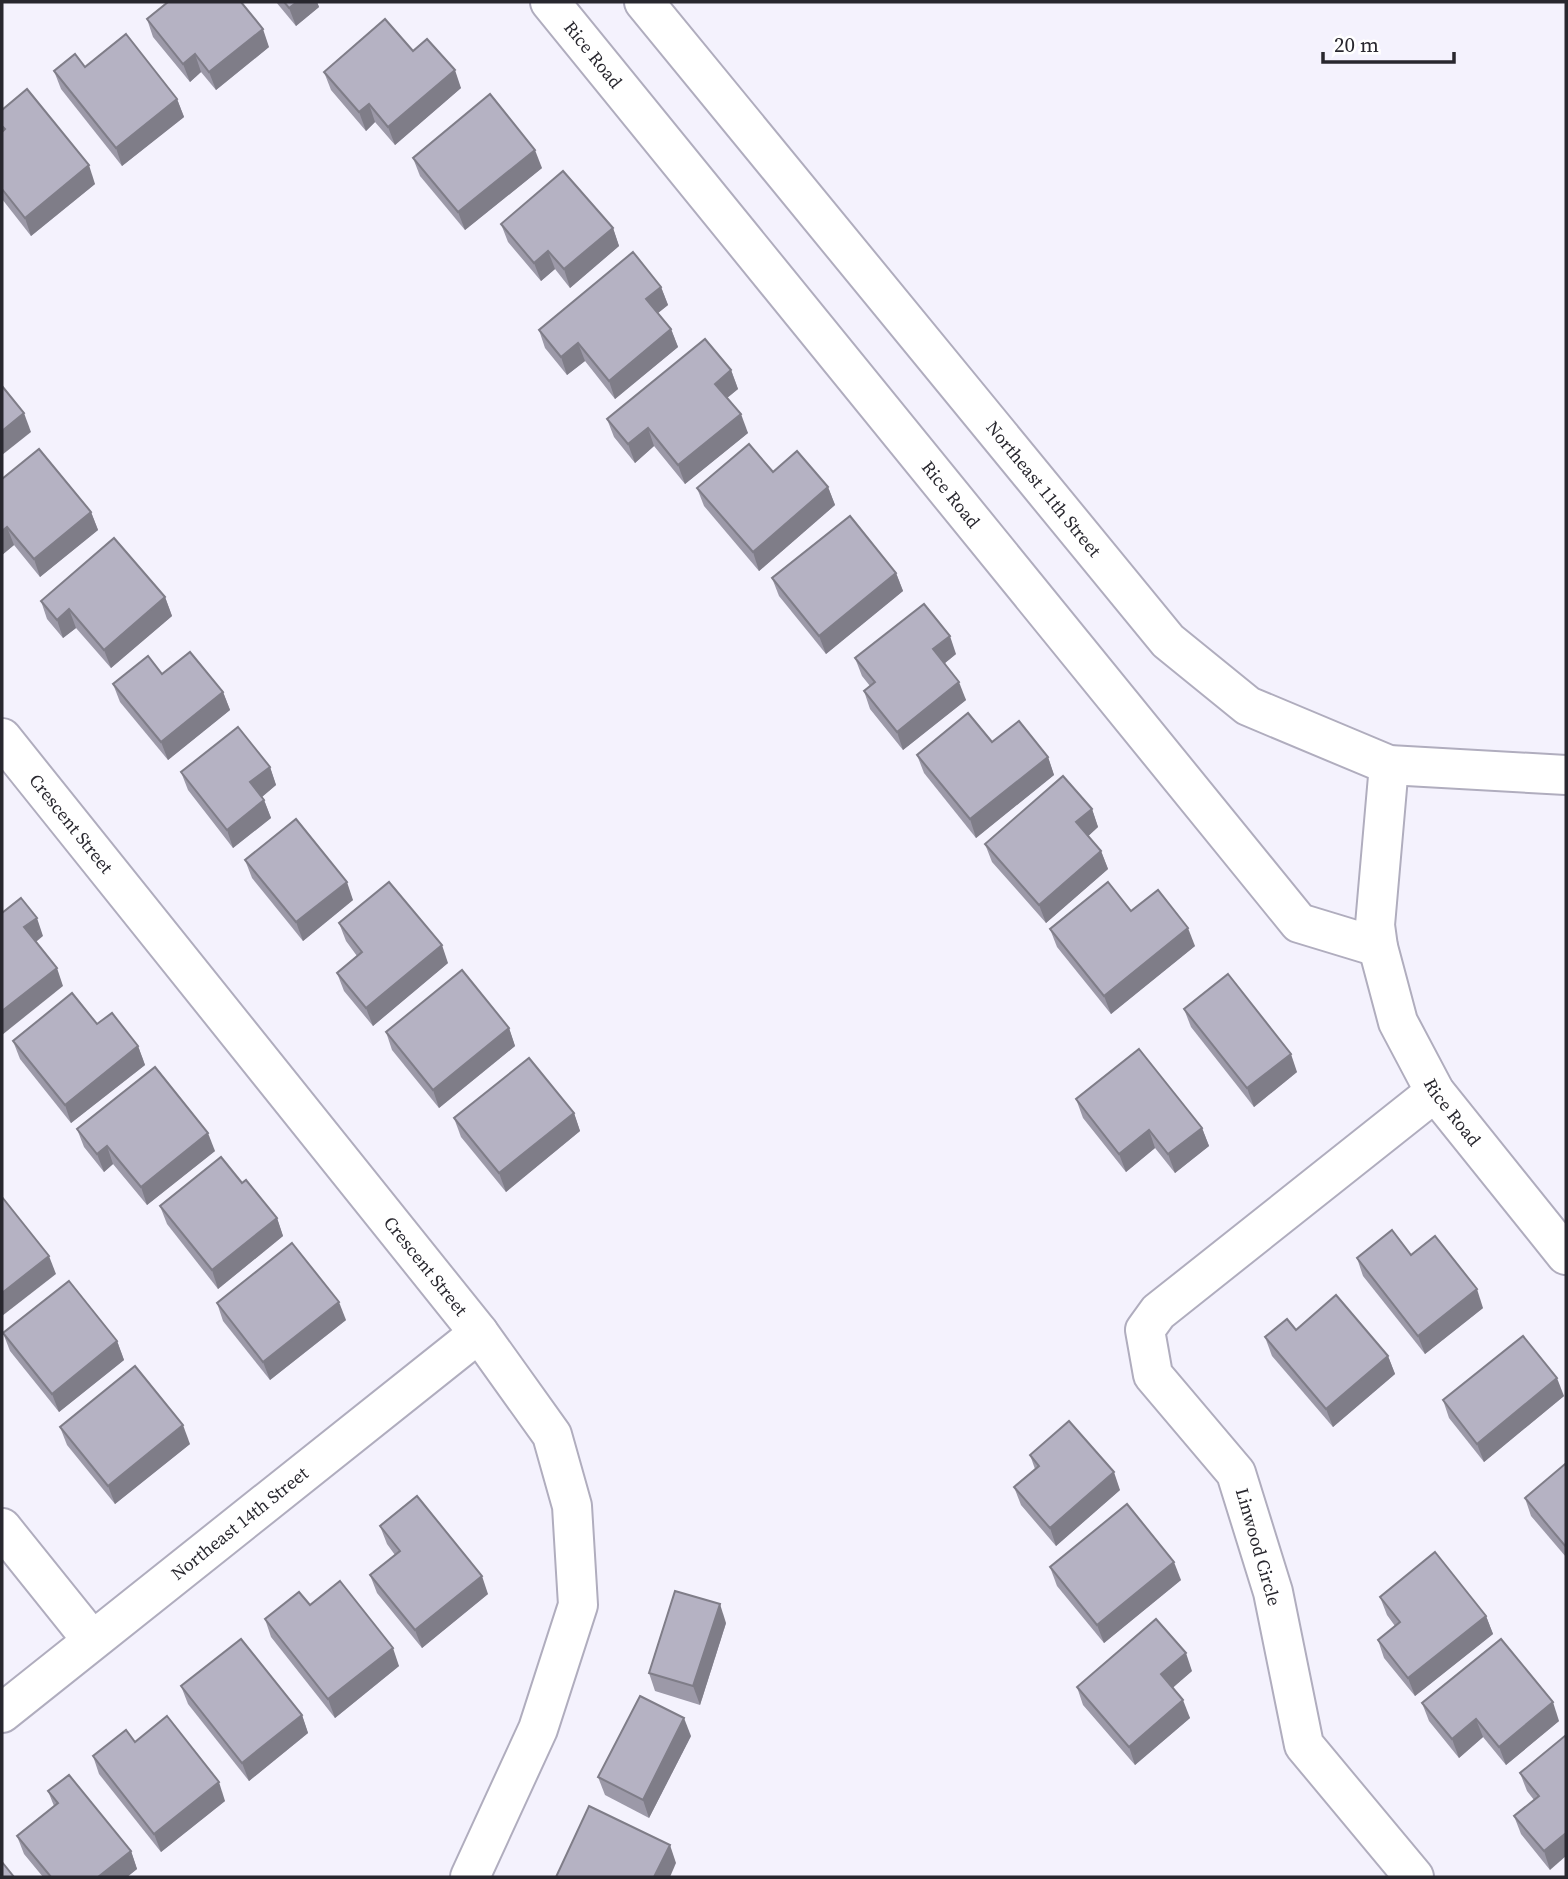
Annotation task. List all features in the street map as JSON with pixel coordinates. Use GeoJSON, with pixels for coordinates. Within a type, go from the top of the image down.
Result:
{"type":"FeatureCollection","features":[{"type":"Feature","properties":{"kind":"street","name":"Rice Road"},"geometry":{"type":"LineString","coordinates":[[550,2],[1299,923],[1378,947]]}},
{"type":"Feature","properties":{"kind":"street","name":"Northeast 11th Street"},"geometry":{"type":"LineString","coordinates":[[644,2],[1168,641],[1248,706],[1389,765],[1566,775]]}},
{"type":"Feature","properties":{"kind":"street","name":"Crescent Street"},"geometry":{"type":"LineString","coordinates":[[2,738],[479,1333],[552,1435],[572,1506],[578,1605],[538,1729],[470,1877]]}},
{"type":"Feature","properties":{"kind":"street","name":"Rice Road"},"geometry":{"type":"LineString","coordinates":[[1389,765],[1375,925],[1378,947],[1398,1022],[1434,1092],[1566,1255]]}},
{"type":"Feature","properties":{"kind":"street","name":"Linwood Circle"},"geometry":{"type":"LineString","coordinates":[[1414,1877],[1304,1745],[1273,1592],[1236,1473],[1153,1375],[1145,1331],[1158,1312],[1434,1092]]}},
{"type":"Feature","properties":{"kind":"street","name":"Northeast 14th Street"},"geometry":{"type":"LineString","coordinates":[[2,1713],[479,1333]]}},
{"type":"Feature","properties":{"kind":"street"},"geometry":{"type":"LineString","coordinates":[[2,1528],[92,1640]]}},
{"type":"Feature","properties":{"kind":"building"},"geometry":{"type":"Polygon","coordinates":[[[168,2],[241,2],[263,29],[209,72],[195,54],[183,64],[147,19],[168,2]]]}},
{"type":"Feature","properties":{"kind":"building"},"geometry":{"type":"Polygon","coordinates":[[[284,2],[297,2],[289,8],[284,2]]]}},
{"type":"Feature","properties":{"kind":"building"},"geometry":{"type":"Polygon","coordinates":[[[385,19],[413,51],[427,39],[455,70],[388,127],[369,104],[359,112],[324,72],[385,19]]]}},
{"type":"Feature","properties":{"kind":"building"},"geometry":{"type":"Polygon","coordinates":[[[126,34],[177,99],[116,148],[54,71],[75,54],[85,67],[126,34]]]}},
{"type":"Feature","properties":{"kind":"building"},"geometry":{"type":"Polygon","coordinates":[[[27,89],[89,165],[25,218],[2,189],[2,132],[5,129],[2,126],[2,110],[27,89]]]}},
{"type":"Feature","properties":{"kind":"building"},"geometry":{"type":"Polygon","coordinates":[[[490,94],[535,150],[458,212],[413,158],[490,94]]]}},
{"type":"Feature","properties":{"kind":"building"},"geometry":{"type":"Polygon","coordinates":[[[563,171],[613,228],[564,269],[548,251],[534,263],[501,224],[563,171]]]}},
{"type":"Feature","properties":{"kind":"building"},"geometry":{"type":"Polygon","coordinates":[[[633,252],[661,287],[646,299],[671,329],[609,381],[578,343],[561,357],[539,330],[633,252]]]}},
{"type":"Feature","properties":{"kind":"building"},"geometry":{"type":"Polygon","coordinates":[[[705,339],[731,370],[715,384],[741,414],[678,465],[648,428],[628,444],[607,419],[705,339]]]}},
{"type":"Feature","properties":{"kind":"building"},"geometry":{"type":"Polygon","coordinates":[[[2,386],[24,413],[2,431],[2,386]]]}},
{"type":"Feature","properties":{"kind":"building"},"geometry":{"type":"Polygon","coordinates":[[[749,444],[773,472],[797,451],[828,487],[753,552],[697,488],[749,444]]]}},
{"type":"Feature","properties":{"kind":"building"},"geometry":{"type":"Polygon","coordinates":[[[39,449],[91,512],[34,559],[7,527],[2,531],[2,479],[39,449]]]}},
{"type":"Feature","properties":{"kind":"building"},"geometry":{"type":"Polygon","coordinates":[[[850,516],[896,573],[819,636],[772,578],[850,516]]]}},
{"type":"Feature","properties":{"kind":"building"},"geometry":{"type":"Polygon","coordinates":[[[114,538],[165,597],[104,650],[69,609],[57,620],[41,601],[114,538]]]}},
{"type":"Feature","properties":{"kind":"building"},"geometry":{"type":"Polygon","coordinates":[[[924,604],[950,636],[933,649],[959,682],[897,732],[864,691],[875,682],[855,658],[924,604]]]}},
{"type":"Feature","properties":{"kind":"building"},"geometry":{"type":"Polygon","coordinates":[[[190,652],[223,692],[161,742],[113,684],[148,656],[162,674],[190,652]]]}},
{"type":"Feature","properties":{"kind":"building"},"geometry":{"type":"Polygon","coordinates":[[[968,713],[992,742],[1019,721],[1048,757],[970,819],[917,755],[968,713]]]}},
{"type":"Feature","properties":{"kind":"building"},"geometry":{"type":"Polygon","coordinates":[[[238,727],[270,767],[250,782],[264,800],[227,830],[181,772],[238,727]]]}},
{"type":"Feature","properties":{"kind":"building"},"geometry":{"type":"Polygon","coordinates":[[[1063,776],[1092,809],[1076,822],[1101,851],[1039,905],[985,844],[1063,776]]]}},
{"type":"Feature","properties":{"kind":"building"},"geometry":{"type":"Polygon","coordinates":[[[296,819],[347,882],[296,922],[245,860],[296,819]]]}},
{"type":"Feature","properties":{"kind":"building"},"geometry":{"type":"Polygon","coordinates":[[[389,882],[442,945],[366,1008],[337,973],[362,952],[339,923],[389,882]]]}},
{"type":"Feature","properties":{"kind":"building"},"geometry":{"type":"Polygon","coordinates":[[[1108,882],[1131,911],[1158,890],[1188,928],[1104,996],[1050,929],[1108,882]]]}},
{"type":"Feature","properties":{"kind":"building"},"geometry":{"type":"Polygon","coordinates":[[[21,898],[37,918],[24,927],[57,968],[2,1011],[2,913],[21,898]]]}},
{"type":"Feature","properties":{"kind":"building"},"geometry":{"type":"Polygon","coordinates":[[[462,970],[509,1028],[433,1090],[386,1032],[462,970]]]}},
{"type":"Feature","properties":{"kind":"building"},"geometry":{"type":"Polygon","coordinates":[[[1228,974],[1291,1054],[1247,1088],[1184,1009],[1228,974]]]}},
{"type":"Feature","properties":{"kind":"building"},"geometry":{"type":"Polygon","coordinates":[[[72,993],[97,1024],[112,1013],[138,1046],[65,1105],[13,1041],[72,993]]]}},
{"type":"Feature","properties":{"kind":"building"},"geometry":{"type":"Polygon","coordinates":[[[1139,1049],[1202,1128],[1168,1154],[1149,1130],[1119,1154],[1076,1099],[1139,1049]]]}},
{"type":"Feature","properties":{"kind":"building"},"geometry":{"type":"Polygon","coordinates":[[[529,1058],[574,1113],[499,1173],[454,1118],[529,1058]]]}},
{"type":"Feature","properties":{"kind":"building"},"geometry":{"type":"Polygon","coordinates":[[[155,1067],[208,1133],[141,1187],[107,1146],[97,1154],[77,1129],[155,1067]]]}},
{"type":"Feature","properties":{"kind":"building"},"geometry":{"type":"Polygon","coordinates":[[[221,1157],[242,1183],[246,1180],[277,1218],[212,1270],[160,1206],[221,1157]]]}},
{"type":"Feature","properties":{"kind":"building"},"geometry":{"type":"Polygon","coordinates":[[[2,1197],[49,1256],[2,1293],[2,1197]]]}},
{"type":"Feature","properties":{"kind":"building"},"geometry":{"type":"Polygon","coordinates":[[[1392,1230],[1411,1255],[1435,1236],[1477,1289],[1418,1336],[1357,1258],[1392,1230]]]}},
{"type":"Feature","properties":{"kind":"building"},"geometry":{"type":"Polygon","coordinates":[[[292,1243],[339,1302],[263,1362],[217,1303],[292,1243]]]}},
{"type":"Feature","properties":{"kind":"building"},"geometry":{"type":"Polygon","coordinates":[[[69,1281],[117,1341],[52,1394],[3,1333],[69,1281]]]}},
{"type":"Feature","properties":{"kind":"building"},"geometry":{"type":"Polygon","coordinates":[[[1336,1295],[1388,1356],[1326,1409],[1265,1337],[1287,1319],[1296,1330],[1336,1295]]]}},
{"type":"Feature","properties":{"kind":"building"},"geometry":{"type":"Polygon","coordinates":[[[1523,1336],[1557,1378],[1477,1444],[1443,1400],[1523,1336]]]}},
{"type":"Feature","properties":{"kind":"building"},"geometry":{"type":"Polygon","coordinates":[[[135,1366],[183,1425],[108,1486],[60,1427],[135,1366]]]}},
{"type":"Feature","properties":{"kind":"building"},"geometry":{"type":"Polygon","coordinates":[[[1069,1421],[1114,1472],[1050,1528],[1014,1487],[1039,1466],[1030,1455],[1069,1421]]]}},
{"type":"Feature","properties":{"kind":"building"},"geometry":{"type":"Polygon","coordinates":[[[1566,1465],[1566,1547],[1525,1498],[1566,1465]]]}},
{"type":"Feature","properties":{"kind":"building"},"geometry":{"type":"Polygon","coordinates":[[[417,1496],[482,1576],[415,1630],[370,1575],[400,1551],[380,1526],[417,1496]]]}},
{"type":"Feature","properties":{"kind":"building"},"geometry":{"type":"Polygon","coordinates":[[[1127,1504],[1174,1562],[1097,1625],[1050,1567],[1127,1504]]]}},
{"type":"Feature","properties":{"kind":"building"},"geometry":{"type":"Polygon","coordinates":[[[1435,1552],[1486,1616],[1408,1678],[1378,1640],[1400,1622],[1380,1597],[1435,1552]]]}},
{"type":"Feature","properties":{"kind":"building"},"geometry":{"type":"Polygon","coordinates":[[[340,1581],[393,1648],[328,1699],[265,1619],[299,1592],[310,1605],[340,1581]]]}},
{"type":"Feature","properties":{"kind":"building"},"geometry":{"type":"Polygon","coordinates":[[[675,1591],[720,1604],[693,1686],[649,1673],[675,1591]]]}},
{"type":"Feature","properties":{"kind":"building"},"geometry":{"type":"Polygon","coordinates":[[[1156,1619],[1186,1653],[1161,1674],[1183,1700],[1129,1747],[1077,1687],[1156,1619]]]}},
{"type":"Feature","properties":{"kind":"building"},"geometry":{"type":"Polygon","coordinates":[[[241,1639],[302,1715],[242,1763],[181,1686],[241,1639]]]}},
{"type":"Feature","properties":{"kind":"building"},"geometry":{"type":"Polygon","coordinates":[[[1501,1639],[1553,1702],[1499,1747],[1476,1719],[1452,1739],[1422,1703],[1501,1639]]]}},
{"type":"Feature","properties":{"kind":"building"},"geometry":{"type":"Polygon","coordinates":[[[640,1696],[684,1718],[643,1800],[598,1777],[640,1696]]]}},
{"type":"Feature","properties":{"kind":"building"},"geometry":{"type":"Polygon","coordinates":[[[167,1716],[219,1782],[154,1834],[93,1756],[126,1730],[135,1742],[167,1716]]]}},
{"type":"Feature","properties":{"kind":"building"},"geometry":{"type":"Polygon","coordinates":[[[1566,1735],[1566,1833],[1544,1851],[1514,1816],[1539,1796],[1520,1773],[1566,1735]]]}},
{"type":"Feature","properties":{"kind":"building"},"geometry":{"type":"Polygon","coordinates":[[[69,1775],[131,1851],[98,1877],[51,1877],[17,1836],[58,1803],[48,1791],[69,1775]]]}},
{"type":"Feature","properties":{"kind":"building"},"geometry":{"type":"Polygon","coordinates":[[[589,1806],[670,1845],[654,1877],[556,1877],[589,1806]]]}},
{"type":"Feature","properties":{"kind":"building"},"geometry":{"type":"Polygon","coordinates":[[[2,1862],[14,1877],[2,1877],[2,1862]]]}}]}
